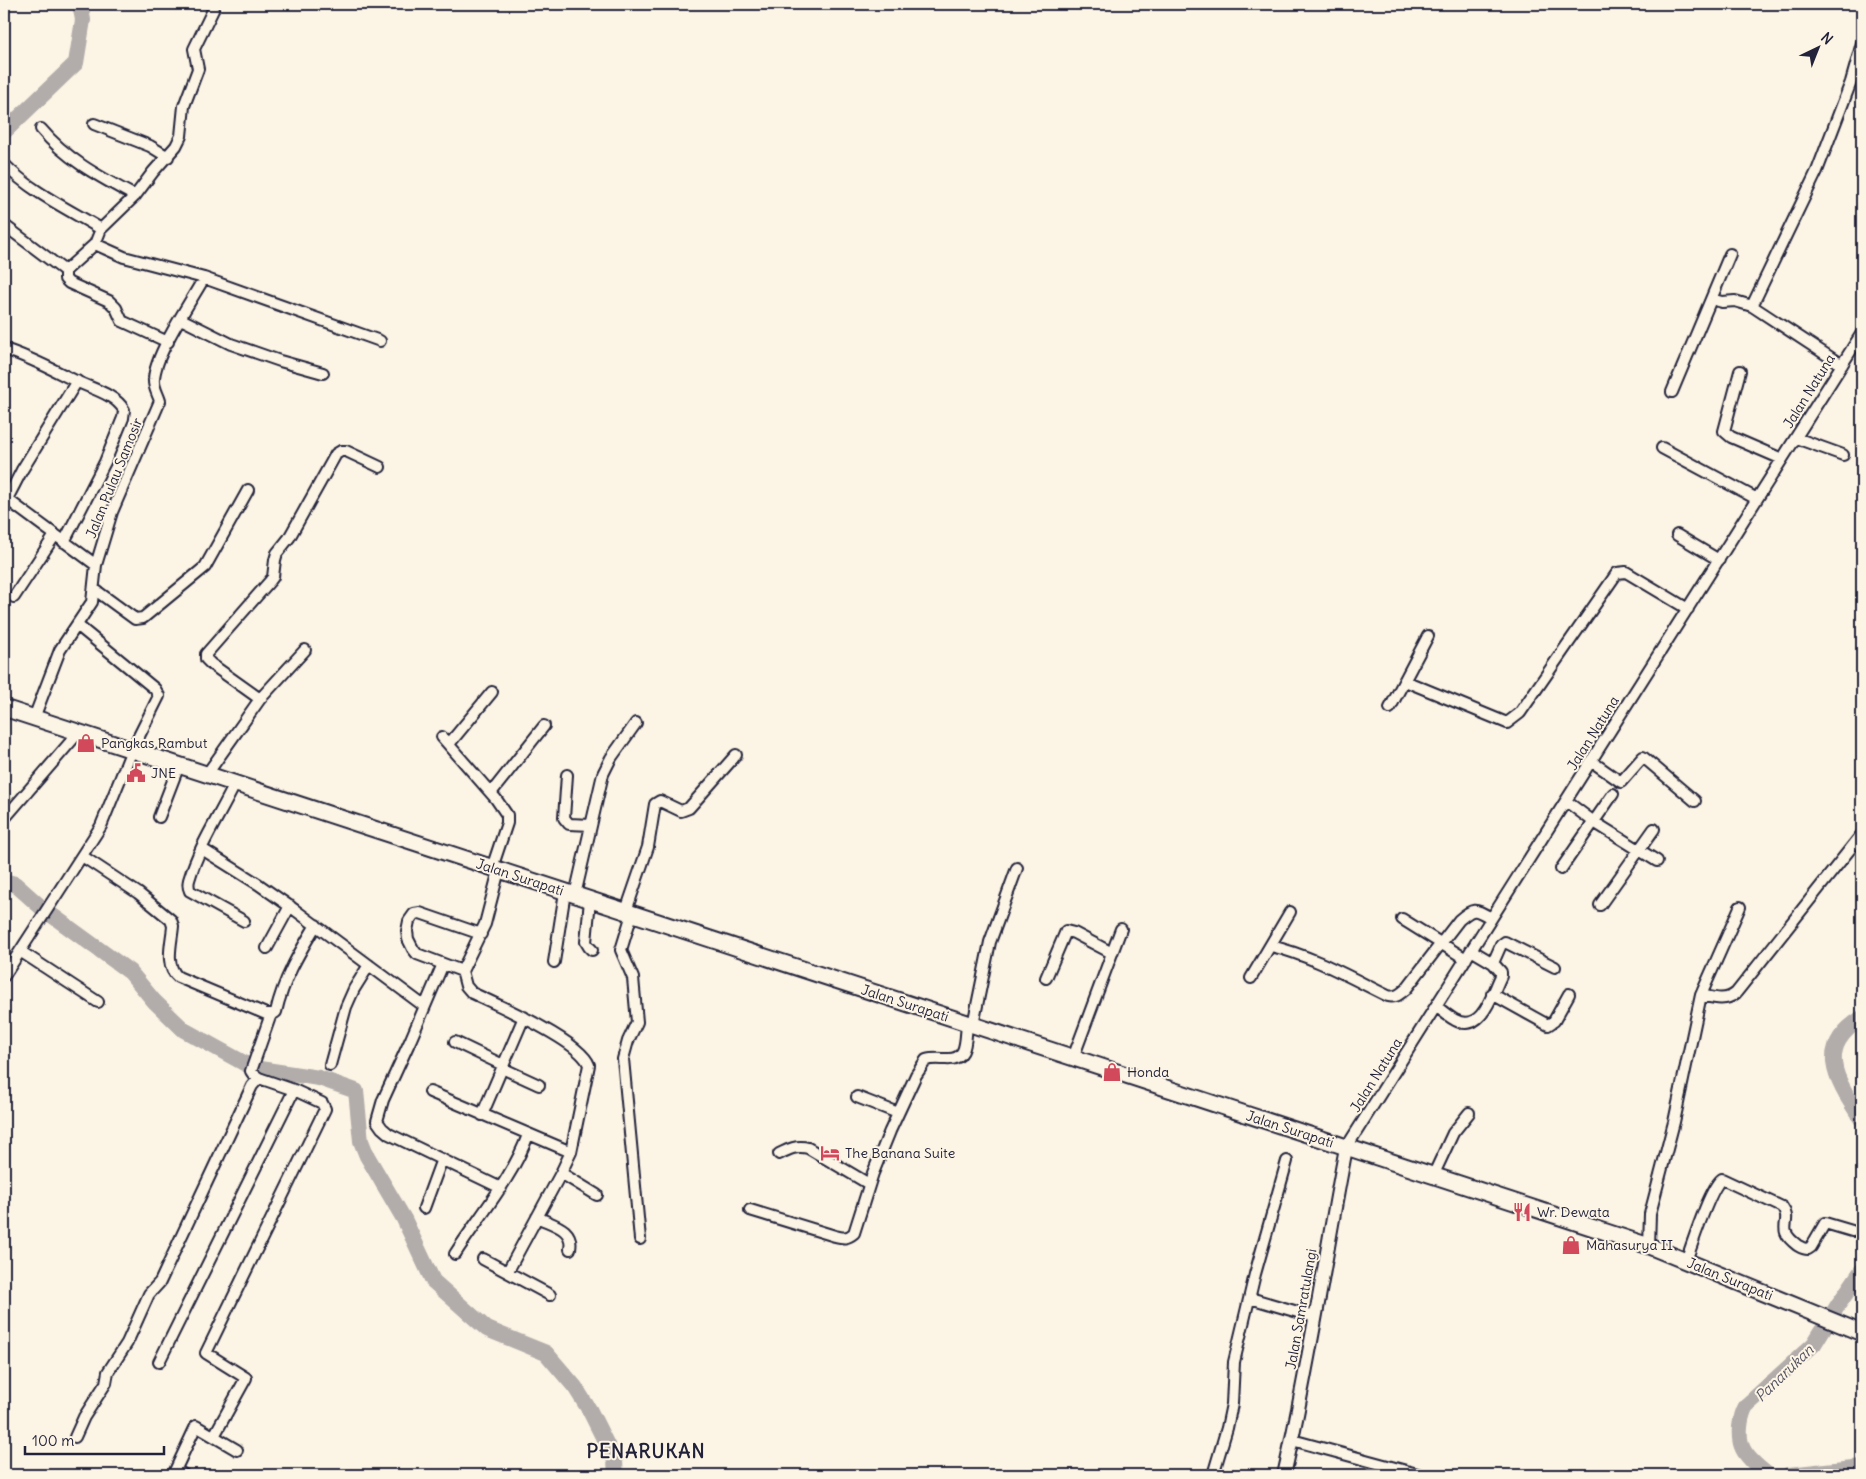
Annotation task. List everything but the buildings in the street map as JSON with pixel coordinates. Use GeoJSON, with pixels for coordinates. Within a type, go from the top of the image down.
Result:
{"type":"FeatureCollection","features":[{"type":"Feature","properties":{"kind":"highway","name":"Jalan Surapati"},"geometry":{"type":"LineString","coordinates":[[4,708],[1649,1246],[1858,1332]]}},
{"type":"Feature","properties":{"kind":"main road","name":"Jalan Samratulangi"},"geometry":{"type":"LineString","coordinates":[[1284,1475],[1346,1148]]}},
{"type":"Feature","properties":{"kind":"street"},"geometry":{"type":"LineString","coordinates":[[168,342],[122,320],[116,308],[109,301],[64,279],[66,271],[95,244],[101,229],[136,196],[153,172],[168,157],[181,136],[184,106],[198,69],[194,46],[213,10]]}},
{"type":"Feature","properties":{"kind":"street"},"geometry":{"type":"LineString","coordinates":[[1752,306],[1818,171],[1851,82],[1862,43]]}},
{"type":"Feature","properties":{"kind":"street"},"geometry":{"type":"LineString","coordinates":[[94,124],[150,146],[168,157]]}},
{"type":"Feature","properties":{"kind":"street"},"geometry":{"type":"LineString","coordinates":[[41,129],[53,143],[81,166],[136,196]]}},
{"type":"Feature","properties":{"kind":"street"},"geometry":{"type":"LineString","coordinates":[[4,164],[23,181],[42,194],[101,229]]}},
{"type":"Feature","properties":{"kind":"street"},"geometry":{"type":"LineString","coordinates":[[4,226],[66,271]]}},
{"type":"Feature","properties":{"kind":"street"},"geometry":{"type":"LineString","coordinates":[[95,244],[124,257],[204,278],[380,341]]}},
{"type":"Feature","properties":{"kind":"street"},"geometry":{"type":"LineString","coordinates":[[1672,392],[1730,254]]}},
{"type":"Feature","properties":{"kind":"street","name":"Jalan Pulau Samosir"},"geometry":{"type":"LineString","coordinates":[[34,718],[60,650],[92,602],[96,565],[112,512],[159,405],[160,401],[154,381],[156,368],[168,342],[204,278]]}},
{"type":"Feature","properties":{"kind":"street"},"geometry":{"type":"LineString","coordinates":[[1711,299],[1722,302],[1735,301],[1752,306],[1842,365]]}},
{"type":"Feature","properties":{"kind":"street"},"geometry":{"type":"LineString","coordinates":[[181,319],[231,344],[323,373]]}},
{"type":"Feature","properties":{"kind":"street","name":"Jalan Natuna"},"geometry":{"type":"LineString","coordinates":[[1346,1148],[1862,333]]}},
{"type":"Feature","properties":{"kind":"street"},"geometry":{"type":"LineString","coordinates":[[4,349],[40,362],[107,396],[123,407],[125,412],[101,470],[64,542]]}},
{"type":"Feature","properties":{"kind":"street"},"geometry":{"type":"LineString","coordinates":[[1740,372],[1724,431],[1731,437],[1782,459]]}},
{"type":"Feature","properties":{"kind":"street"},"geometry":{"type":"LineString","coordinates":[[77,382],[5,498],[96,565]]}},
{"type":"Feature","properties":{"kind":"street"},"geometry":{"type":"LineString","coordinates":[[1796,438],[1843,455]]}},
{"type":"Feature","properties":{"kind":"street"},"geometry":{"type":"LineString","coordinates":[[1662,448],[1757,499]]}},
{"type":"Feature","properties":{"kind":"street"},"geometry":{"type":"LineString","coordinates":[[260,699],[211,664],[206,659],[206,654],[273,577],[274,560],[277,554],[289,538],[336,454],[346,451],[380,467]]}},
{"type":"Feature","properties":{"kind":"street"},"geometry":{"type":"LineString","coordinates":[[94,589],[135,619],[143,618],[205,567],[248,490]]}},
{"type":"Feature","properties":{"kind":"street"},"geometry":{"type":"LineString","coordinates":[[14,597],[55,535]]}},
{"type":"Feature","properties":{"kind":"street"},"geometry":{"type":"LineString","coordinates":[[1677,535],[1719,560]]}},
{"type":"Feature","properties":{"kind":"street"},"geometry":{"type":"LineString","coordinates":[[1405,681],[1507,722],[1520,713],[1617,573],[1626,572],[1688,609]]}},
{"type":"Feature","properties":{"kind":"street"},"geometry":{"type":"LineString","coordinates":[[4,976],[101,826],[132,750],[158,701],[158,692],[77,625]]}},
{"type":"Feature","properties":{"kind":"street"},"geometry":{"type":"LineString","coordinates":[[1390,708],[1428,636]]}},
{"type":"Feature","properties":{"kind":"street"},"geometry":{"type":"LineString","coordinates":[[207,774],[260,699],[305,650]]}},
{"type":"Feature","properties":{"kind":"street"},"geometry":{"type":"LineString","coordinates":[[492,692],[445,740],[491,793],[506,816],[507,823],[485,924],[462,971],[466,986],[472,993],[524,1017],[568,1044],[583,1056],[588,1063],[571,1152],[508,1271]]}},
{"type":"Feature","properties":{"kind":"street"},"geometry":{"type":"LineString","coordinates":[[554,962],[570,893],[591,825],[603,774],[611,758],[636,722]]}},
{"type":"Feature","properties":{"kind":"street"},"geometry":{"type":"LineString","coordinates":[[491,793],[544,726]]}},
{"type":"Feature","properties":{"kind":"street"},"geometry":{"type":"LineString","coordinates":[[4,819],[79,732]]}},
{"type":"Feature","properties":{"kind":"street"},"geometry":{"type":"LineString","coordinates":[[640,1239],[623,1059],[628,1040],[637,1022],[633,978],[622,950],[629,912],[648,847],[655,804],[660,801],[681,811],[689,808],[736,754]]}},
{"type":"Feature","properties":{"kind":"street"},"geometry":{"type":"LineString","coordinates":[[1591,761],[1621,782],[1643,757],[1695,801]]}},
{"type":"Feature","properties":{"kind":"street"},"geometry":{"type":"LineString","coordinates":[[159,817],[179,765]]}},
{"type":"Feature","properties":{"kind":"street"},"geometry":{"type":"LineString","coordinates":[[568,775],[564,818],[569,824],[591,825]]}},
{"type":"Feature","properties":{"kind":"street"},"geometry":{"type":"LineString","coordinates":[[235,784],[188,881],[189,889],[244,921]]}},
{"type":"Feature","properties":{"kind":"street"},"geometry":{"type":"LineString","coordinates":[[1561,869],[1613,794]]}},
{"type":"Feature","properties":{"kind":"street"},"geometry":{"type":"LineString","coordinates":[[1566,801],[1594,822],[1657,861]]}},
{"type":"Feature","properties":{"kind":"street"},"geometry":{"type":"LineString","coordinates":[[1600,906],[1654,829]]}},
{"type":"Feature","properties":{"kind":"street"},"geometry":{"type":"LineString","coordinates":[[1701,995],[1724,999],[1736,993],[1862,834]]}},
{"type":"Feature","properties":{"kind":"street"},"geometry":{"type":"LineString","coordinates":[[202,849],[290,906],[424,1006]]}},
{"type":"Feature","properties":{"kind":"street"},"geometry":{"type":"LineString","coordinates":[[82,856],[168,916],[173,926],[170,963],[173,974],[178,978],[221,996],[271,1014]]}},
{"type":"Feature","properties":{"kind":"street"},"geometry":{"type":"LineString","coordinates":[[750,1210],[845,1238],[850,1237],[854,1232],[869,1184],[890,1130],[924,1062],[929,1058],[954,1060],[961,1056],[964,1050],[990,942],[1017,868]]}},
{"type":"Feature","properties":{"kind":"street"},"geometry":{"type":"LineString","coordinates":[[590,900],[586,942],[592,950]]}},
{"type":"Feature","properties":{"kind":"street"},"geometry":{"type":"LineString","coordinates":[[267,948],[290,906]]}},
{"type":"Feature","properties":{"kind":"street"},"geometry":{"type":"LineString","coordinates":[[1649,1246],[1650,1214],[1674,1122],[1701,995],[1740,906]]}},
{"type":"Feature","properties":{"kind":"street"},"geometry":{"type":"LineString","coordinates":[[1271,946],[1320,962],[1392,997],[1400,995],[1406,989],[1441,942],[1469,911],[1478,911],[1492,918]]}},
{"type":"Feature","properties":{"kind":"street"},"geometry":{"type":"LineString","coordinates":[[1251,978],[1290,912]]}},
{"type":"Feature","properties":{"kind":"street"},"geometry":{"type":"LineString","coordinates":[[462,971],[417,954],[410,945],[407,931],[409,921],[414,914],[420,914],[481,934]]}},
{"type":"Feature","properties":{"kind":"street"},"geometry":{"type":"LineString","coordinates":[[1402,919],[1441,942],[1493,963],[1501,972],[1501,976],[1482,1016],[1475,1021],[1468,1023],[1454,1020],[1436,1006]]}},
{"type":"Feature","properties":{"kind":"street"},"geometry":{"type":"LineString","coordinates":[[75,1437],[84,1417],[106,1383],[108,1372],[130,1337],[149,1294],[160,1282],[164,1274],[188,1219],[252,1086],[256,1059],[271,1014],[276,1012],[282,988],[292,964],[316,925]]}},
{"type":"Feature","properties":{"kind":"street"},"geometry":{"type":"LineString","coordinates":[[1073,1058],[1121,929]]}},
{"type":"Feature","properties":{"kind":"street"},"geometry":{"type":"LineString","coordinates":[[1046,978],[1066,931],[1074,933],[1112,953]]}},
{"type":"Feature","properties":{"kind":"street"},"geometry":{"type":"LineString","coordinates":[[1493,963],[1501,945],[1505,942],[1555,967]]}},
{"type":"Feature","properties":{"kind":"street"},"geometry":{"type":"LineString","coordinates":[[20,951],[98,1002]]}},
{"type":"Feature","properties":{"kind":"street"},"geometry":{"type":"LineString","coordinates":[[443,964],[383,1100],[377,1121],[389,1134],[501,1188]]}},
{"type":"Feature","properties":{"kind":"street"},"geometry":{"type":"LineString","coordinates":[[330,1065],[346,1007],[369,965]]}},
{"type":"Feature","properties":{"kind":"street"},"geometry":{"type":"LineString","coordinates":[[1492,994],[1548,1025],[1554,1021],[1569,994]]}},
{"type":"Feature","properties":{"kind":"street"},"geometry":{"type":"LineString","coordinates":[[482,1115],[524,1017]]}},
{"type":"Feature","properties":{"kind":"street"},"geometry":{"type":"LineString","coordinates":[[455,1042],[538,1085]]}},
{"type":"Feature","properties":{"kind":"street"},"geometry":{"type":"LineString","coordinates":[[214,1436],[246,1378],[206,1353],[325,1110],[322,1103],[255,1074]]}},
{"type":"Feature","properties":{"kind":"street"},"geometry":{"type":"LineString","coordinates":[[159,1362],[294,1090]]}},
{"type":"Feature","properties":{"kind":"street"},"geometry":{"type":"LineString","coordinates":[[430,1092],[571,1152]]}},
{"type":"Feature","properties":{"kind":"street"},"geometry":{"type":"LineString","coordinates":[[857,1097],[898,1113]]}},
{"type":"Feature","properties":{"kind":"street"},"geometry":{"type":"LineString","coordinates":[[1433,1176],[1452,1133],[1469,1113]]}},
{"type":"Feature","properties":{"kind":"street"},"geometry":{"type":"LineString","coordinates":[[456,1254],[501,1188],[522,1152],[528,1135]]}},
{"type":"Feature","properties":{"kind":"street"},"geometry":{"type":"LineString","coordinates":[[779,1154],[800,1146],[808,1148],[869,1184]]}},
{"type":"Feature","properties":{"kind":"street"},"geometry":{"type":"LineString","coordinates":[[424,1208],[442,1159]]}},
{"type":"Feature","properties":{"kind":"street"},"geometry":{"type":"LineString","coordinates":[[1213,1475],[1232,1404],[1234,1362],[1287,1161]]}},
{"type":"Feature","properties":{"kind":"street"},"geometry":{"type":"LineString","coordinates":[[561,1173],[597,1195]]}},
{"type":"Feature","properties":{"kind":"street"},"geometry":{"type":"LineString","coordinates":[[1686,1261],[1717,1183],[1722,1179],[1782,1207],[1786,1214],[1784,1229],[1786,1235],[1803,1249],[1808,1249],[1811,1246],[1825,1223],[1852,1231]]}},
{"type":"Feature","properties":{"kind":"street"},"geometry":{"type":"LineString","coordinates":[[537,1217],[568,1233],[571,1238],[570,1249]]}},
{"type":"Feature","properties":{"kind":"street"},"geometry":{"type":"LineString","coordinates":[[482,1259],[508,1271],[550,1295]]}},
{"type":"Feature","properties":{"kind":"street"},"geometry":{"type":"LineString","coordinates":[[1250,1298],[1315,1317]]}},
{"type":"Feature","properties":{"kind":"street"},"geometry":{"type":"LineString","coordinates":[[178,1474],[196,1426],[237,1450]]}},
{"type":"Feature","properties":{"kind":"street"},"geometry":{"type":"LineString","coordinates":[[1292,1440],[1421,1475]]}},
{"type":"Feature","properties":{"kind":"waterway"},"geometry":{"type":"LineString","coordinates":[[4,132],[76,63],[83,20],[80,4]]}},
{"type":"Feature","properties":{"kind":"waterway"},"geometry":{"type":"LineString","coordinates":[[4,881],[15,884],[42,908],[130,972],[154,1001],[184,1030],[253,1068],[319,1078],[356,1091],[361,1141],[367,1156],[404,1219],[433,1281],[487,1329],[546,1353],[575,1387],[590,1411],[615,1461],[616,1475]]}},
{"type":"Feature","properties":{"kind":"waterway","name":"Panarukan"},"geometry":{"type":"LineString","coordinates":[[1862,1018],[1847,1030],[1838,1042],[1834,1054],[1839,1079],[1862,1120]]}},
{"type":"Feature","properties":{"kind":"waterway","name":"Panarukan"},"geometry":{"type":"LineString","coordinates":[[1768,1475],[1751,1460],[1741,1444],[1740,1427],[1746,1406],[1814,1344],[1862,1270]]}},
{"type":"Feature","properties":{"kind":"waterway","name":"Panarukan"},"geometry":{"type":"LineString","coordinates":[[1789,1475],[1862,1467]]}},
{"type":"Feature","properties":{"kind":"place","name":"Pangkas Rambut"},"geometry":{"type":"Point","coordinates":[86,743]}},
{"type":"Feature","properties":{"kind":"place","name":"JNE"},"geometry":{"type":"Point","coordinates":[136,773]}},
{"type":"Feature","properties":{"kind":"place","name":"Honda"},"geometry":{"type":"Point","coordinates":[1112,1072]}},
{"type":"Feature","properties":{"kind":"place","name":"The Banana Suite"},"geometry":{"type":"Point","coordinates":[830,1153]}},
{"type":"Feature","properties":{"kind":"place","name":"Wr. Dewata"},"geometry":{"type":"Point","coordinates":[1522,1212]}},
{"type":"Feature","properties":{"kind":"place","name":"Mahasurya II"},"geometry":{"type":"Point","coordinates":[1571,1245]}},
{"type":"Feature","properties":{"kind":"district","name":"PENARUKAN"},"geometry":{"type":"Point","coordinates":[646,1451]}}]}
